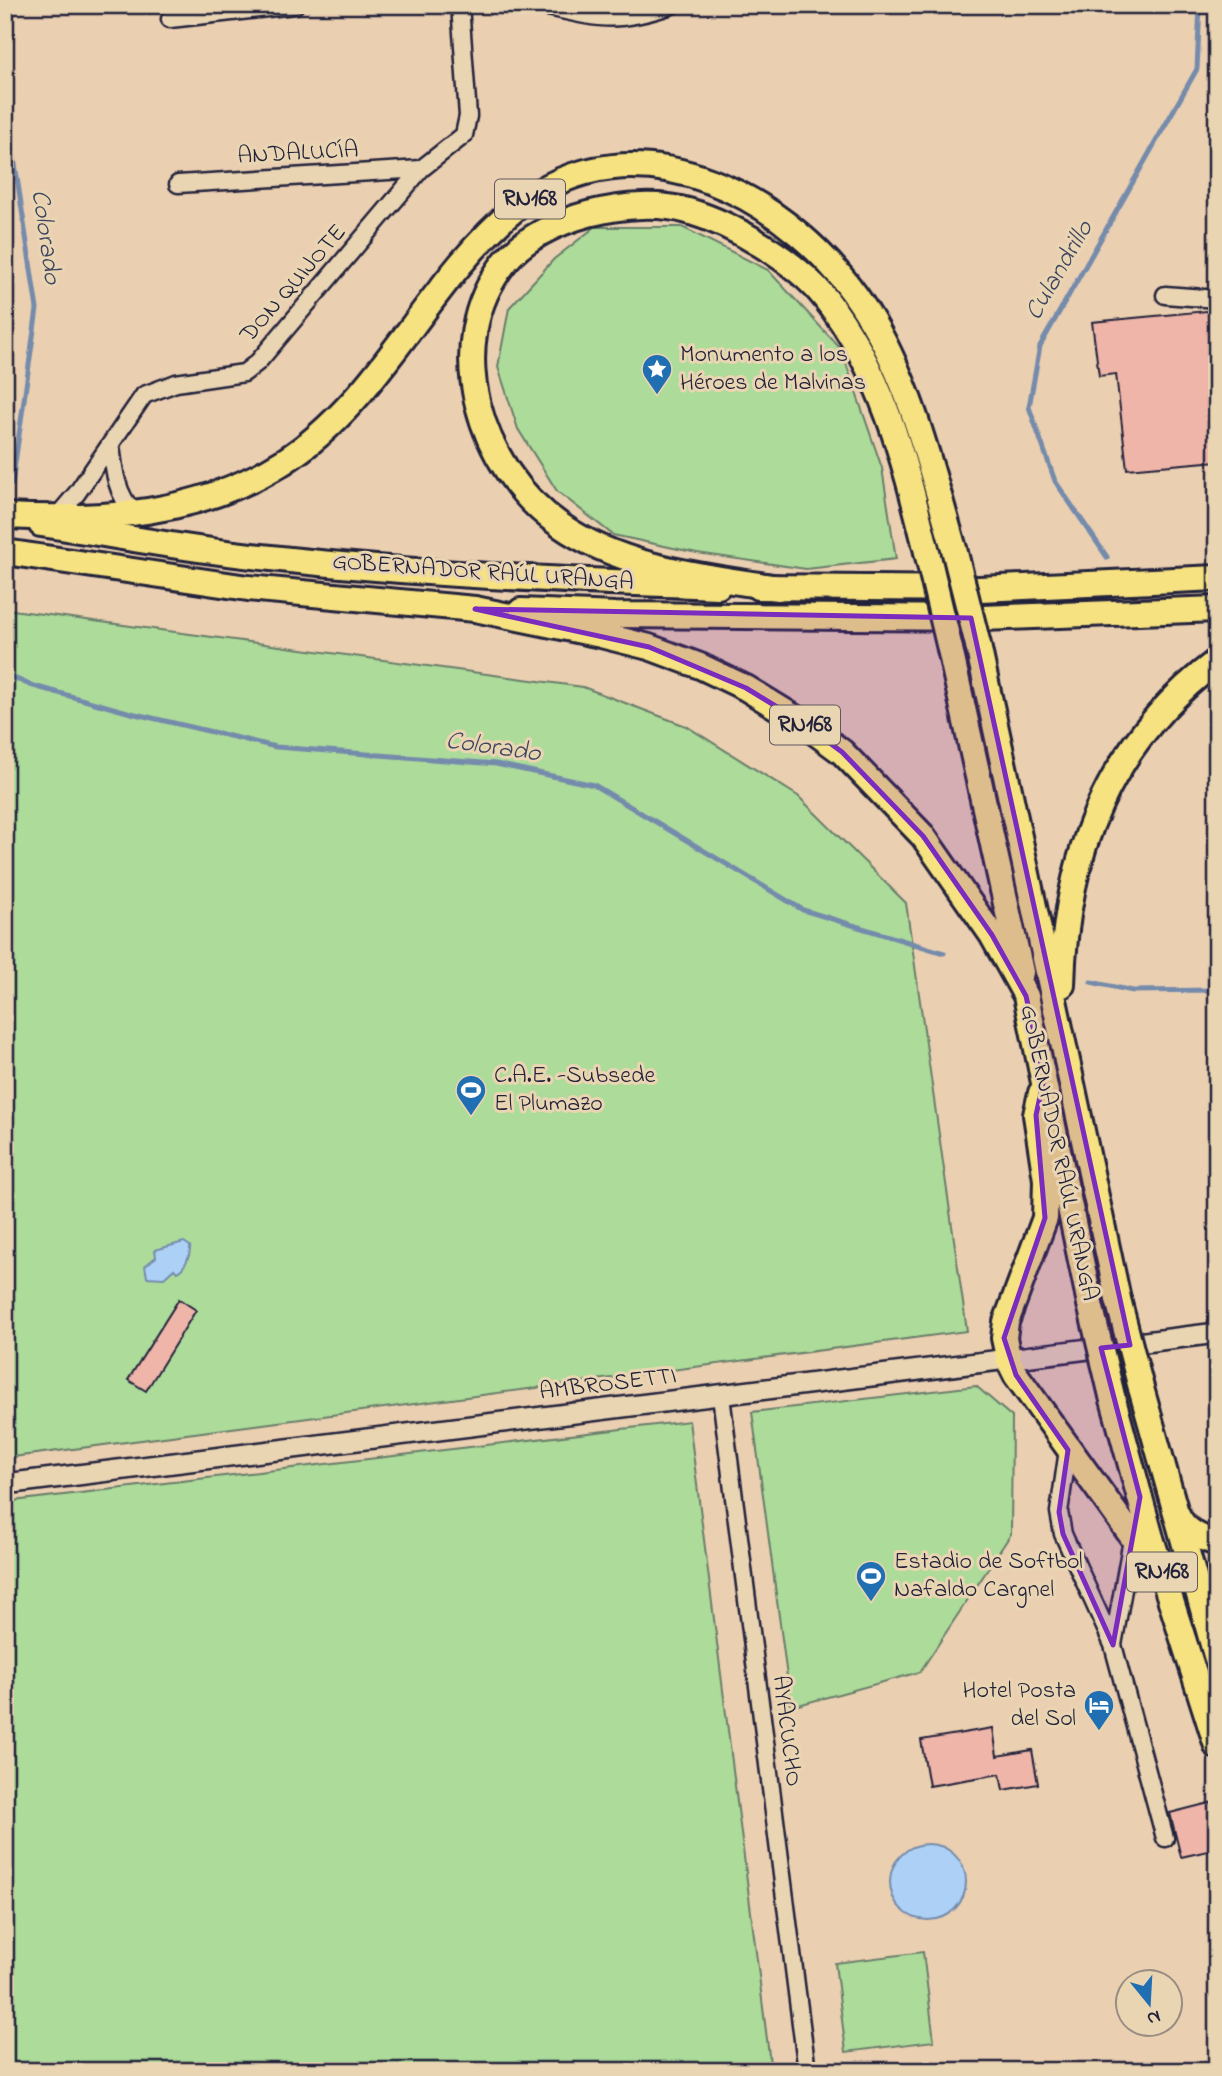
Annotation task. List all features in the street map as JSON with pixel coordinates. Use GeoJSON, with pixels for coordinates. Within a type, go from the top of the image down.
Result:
{"type":"FeatureCollection","features":[{"type":"Feature","properties":{"kind":"main road","name":"GOBERNADOR RAÚL URANGA"},"geometry":{"type":"LineString","coordinates":[[5,518],[119,517],[179,507],[240,485],[315,440],[344,411],[475,249],[516,208],[550,185],[591,171],[631,165],[686,171],[738,191],[776,215],[845,280],[867,312],[923,438],[978,645],[1118,1299],[1165,1482],[1217,1659]]}},
{"type":"Feature","properties":{"kind":"main road"},"geometry":{"type":"LineString","coordinates":[[778,588],[664,569],[608,550],[560,525],[523,495],[506,473],[492,449],[477,405],[475,345],[487,292],[505,261],[536,234],[575,217],[621,206],[685,210],[729,226],[785,261],[824,296],[852,337],[901,449],[950,649],[1026,996]]}},
{"type":"Feature","properties":{"kind":"main road","name":"GOBERNADOR RAÚL URANGA"},"geometry":{"type":"LineString","coordinates":[[5,518],[258,557],[401,571],[547,581],[778,588],[980,589],[1217,578]]}},
{"type":"Feature","properties":{"kind":"main road","name":"GOBERNADOR RAÚL URANGA"},"geometry":{"type":"LineString","coordinates":[[5,552],[248,588],[475,609],[615,615],[969,618],[1217,609]]}},
{"type":"Feature","properties":{"kind":"main road","name":"GOBERNADOR RAÚL URANGA"},"geometry":{"type":"LineString","coordinates":[[475,609],[649,646],[746,688],[800,721],[842,752],[923,836],[992,935],[1026,996],[1090,1304],[1112,1395],[1165,1582],[1217,1746]]}},
{"type":"Feature","properties":{"kind":"main road"},"geometry":{"type":"LineString","coordinates":[[1061,1028],[1063,944],[1070,891],[1100,801],[1118,768],[1148,726],[1189,682],[1217,660]]}},
{"type":"Feature","properties":{"kind":"main road"},"geometry":{"type":"LineString","coordinates":[[1044,1078],[1036,1115],[1046,1180],[1045,1218],[1006,1322],[1004,1338],[1009,1361],[1069,1450],[1165,1582]]}},
{"type":"Feature","properties":{"kind":"main road"},"geometry":{"type":"LineString","coordinates":[[1165,1482],[1181,1523],[1192,1533],[1217,1544]]}},
{"type":"Feature","properties":{"kind":"street"},"geometry":{"type":"LineString","coordinates":[[170,19],[295,5]]}},
{"type":"Feature","properties":{"kind":"street","name":"DON QUIJOTE"},"geometry":{"type":"LineString","coordinates":[[55,519],[111,445],[144,395],[176,383],[244,373],[258,362],[421,169],[464,135],[468,116],[460,5]]}},
{"type":"Feature","properties":{"kind":"street"},"geometry":{"type":"LineString","coordinates":[[539,5],[606,20],[634,18],[672,5]]}},
{"type":"Feature","properties":{"kind":"street","name":"ANDALUCÍA"},"geometry":{"type":"LineString","coordinates":[[178,184],[421,169]]}},
{"type":"Feature","properties":{"kind":"street"},"geometry":{"type":"LineString","coordinates":[[1165,295],[1217,299]]}},
{"type":"Feature","properties":{"kind":"street"},"geometry":{"type":"LineString","coordinates":[[111,445],[115,477],[122,500],[134,513]]}},
{"type":"Feature","properties":{"kind":"street","name":"AMBROSETTI"},"geometry":{"type":"LineString","coordinates":[[5,1485],[1217,1333]]}},
{"type":"Feature","properties":{"kind":"street","name":"AYACUCHO"},"geometry":{"type":"LineString","coordinates":[[721,1396],[807,2071]]}},
{"type":"Feature","properties":{"kind":"street"},"geometry":{"type":"LineString","coordinates":[[1069,1450],[1059,1512],[1063,1534],[1114,1645],[1165,1838]]}},
{"type":"Feature","properties":{"kind":"street"},"geometry":{"type":"LineString","coordinates":[[1114,1645],[1140,1497]]}},
{"type":"Feature","properties":{"kind":"highlighted area"},"geometry":{"type":"Polygon","coordinates":[[[475,609],[971,618],[1130,1345],[1101,1348],[1140,1497],[1113,1645],[1063,1534],[1059,1512],[1068,1450],[1016,1375],[1004,1338],[1045,1218],[1036,1115],[1044,1078],[1026,996],[992,935],[923,836],[842,752],[800,721],[746,688],[649,647],[475,609]]]}},
{"type":"Feature","properties":{"kind":"green space"},"geometry":{"type":"Polygon","coordinates":[[[595,227],[682,227],[768,270],[841,349],[882,468],[896,559],[806,569],[697,553],[613,535],[557,491],[518,429],[498,367],[509,308],[554,259],[595,227]]]}},
{"type":"Feature","properties":{"kind":"green space","name":"C.A.E. -Subsede El Plumazo"},"geometry":{"type":"Polygon","coordinates":[[[5,609],[583,687],[686,726],[798,796],[906,903],[967,1331],[5,1458],[5,609]]]}},
{"type":"Feature","properties":{"kind":"green space","name":"Estadio de Softbol Nafaldo Cargnel"},"geometry":{"type":"Polygon","coordinates":[[[976,1386],[1012,1417],[1011,1534],[920,1672],[791,1707],[752,1412],[976,1386]]]}},
{"type":"Feature","properties":{"kind":"green space"},"geometry":{"type":"Polygon","coordinates":[[[689,1421],[771,2071],[5,2071],[5,1502],[689,1421]]]}},
{"type":"Feature","properties":{"kind":"green space"},"geometry":{"type":"Polygon","coordinates":[[[923,1952],[934,2041],[846,2052],[835,1963],[923,1952]]]}},
{"type":"Feature","properties":{"kind":"water"},"geometry":{"type":"Polygon","coordinates":[[[184,1242],[190,1246],[190,1253],[180,1270],[177,1272],[174,1269],[164,1278],[147,1277],[145,1266],[156,1257],[155,1250],[184,1242]]]}},
{"type":"Feature","properties":{"kind":"water"},"geometry":{"type":"Polygon","coordinates":[[[928,1844],[942,1847],[955,1855],[963,1868],[966,1882],[963,1896],[955,1909],[942,1917],[928,1920],[914,1917],[901,1909],[893,1896],[890,1882],[893,1868],[901,1855],[914,1847],[928,1844]]]}},
{"type":"Feature","properties":{"kind":"building"},"geometry":{"type":"Polygon","coordinates":[[[1217,310],[1217,461],[1127,469],[1116,374],[1099,376],[1092,322],[1217,310]]]}},
{"type":"Feature","properties":{"kind":"building"},"geometry":{"type":"Polygon","coordinates":[[[179,1299],[196,1310],[146,1391],[128,1380],[179,1299]]]}},
{"type":"Feature","properties":{"kind":"building"},"geometry":{"type":"Polygon","coordinates":[[[993,1728],[997,1756],[1032,1750],[1038,1784],[1003,1790],[1000,1774],[929,1786],[921,1740],[993,1728]]]}},
{"type":"Feature","properties":{"kind":"building"},"geometry":{"type":"Polygon","coordinates":[[[1217,1801],[1217,1849],[1181,1857],[1170,1813],[1217,1801]]]}},
{"type":"Feature","properties":{"kind":"waterway","name":"Culandrillo"},"geometry":{"type":"LineString","coordinates":[[1107,557],[1055,481],[1029,407],[1040,346],[1197,69],[1200,5]]}},
{"type":"Feature","properties":{"kind":"waterway","name":"Colorado"},"geometry":{"type":"LineString","coordinates":[[5,123],[10,131],[37,309],[12,484]]}},
{"type":"Feature","properties":{"kind":"waterway","name":"Colorado"},"geometry":{"type":"LineString","coordinates":[[5,674],[30,685],[131,713],[276,747],[496,764],[594,785],[803,910],[944,953]]}},
{"type":"Feature","properties":{"kind":"waterway","name":"Colorado"},"geometry":{"type":"LineString","coordinates":[[1091,982],[1133,991],[1217,990]]}},
{"type":"Feature","properties":{"kind":"place","name":"Monumento a los Héroes de Malvinas"},"geometry":{"type":"Point","coordinates":[657,396]}},
{"type":"Feature","properties":{"kind":"place","name":"C.A.E. -Subsede El Plumazo"},"geometry":{"type":"Point","coordinates":[471,1117]}},
{"type":"Feature","properties":{"kind":"place","name":"Estadio de Softbol Nafaldo Cargnel"},"geometry":{"type":"Point","coordinates":[871,1603]}},
{"type":"Feature","properties":{"kind":"place","name":"Hotel Posta del Sol"},"geometry":{"type":"Point","coordinates":[1099,1732]}}]}
